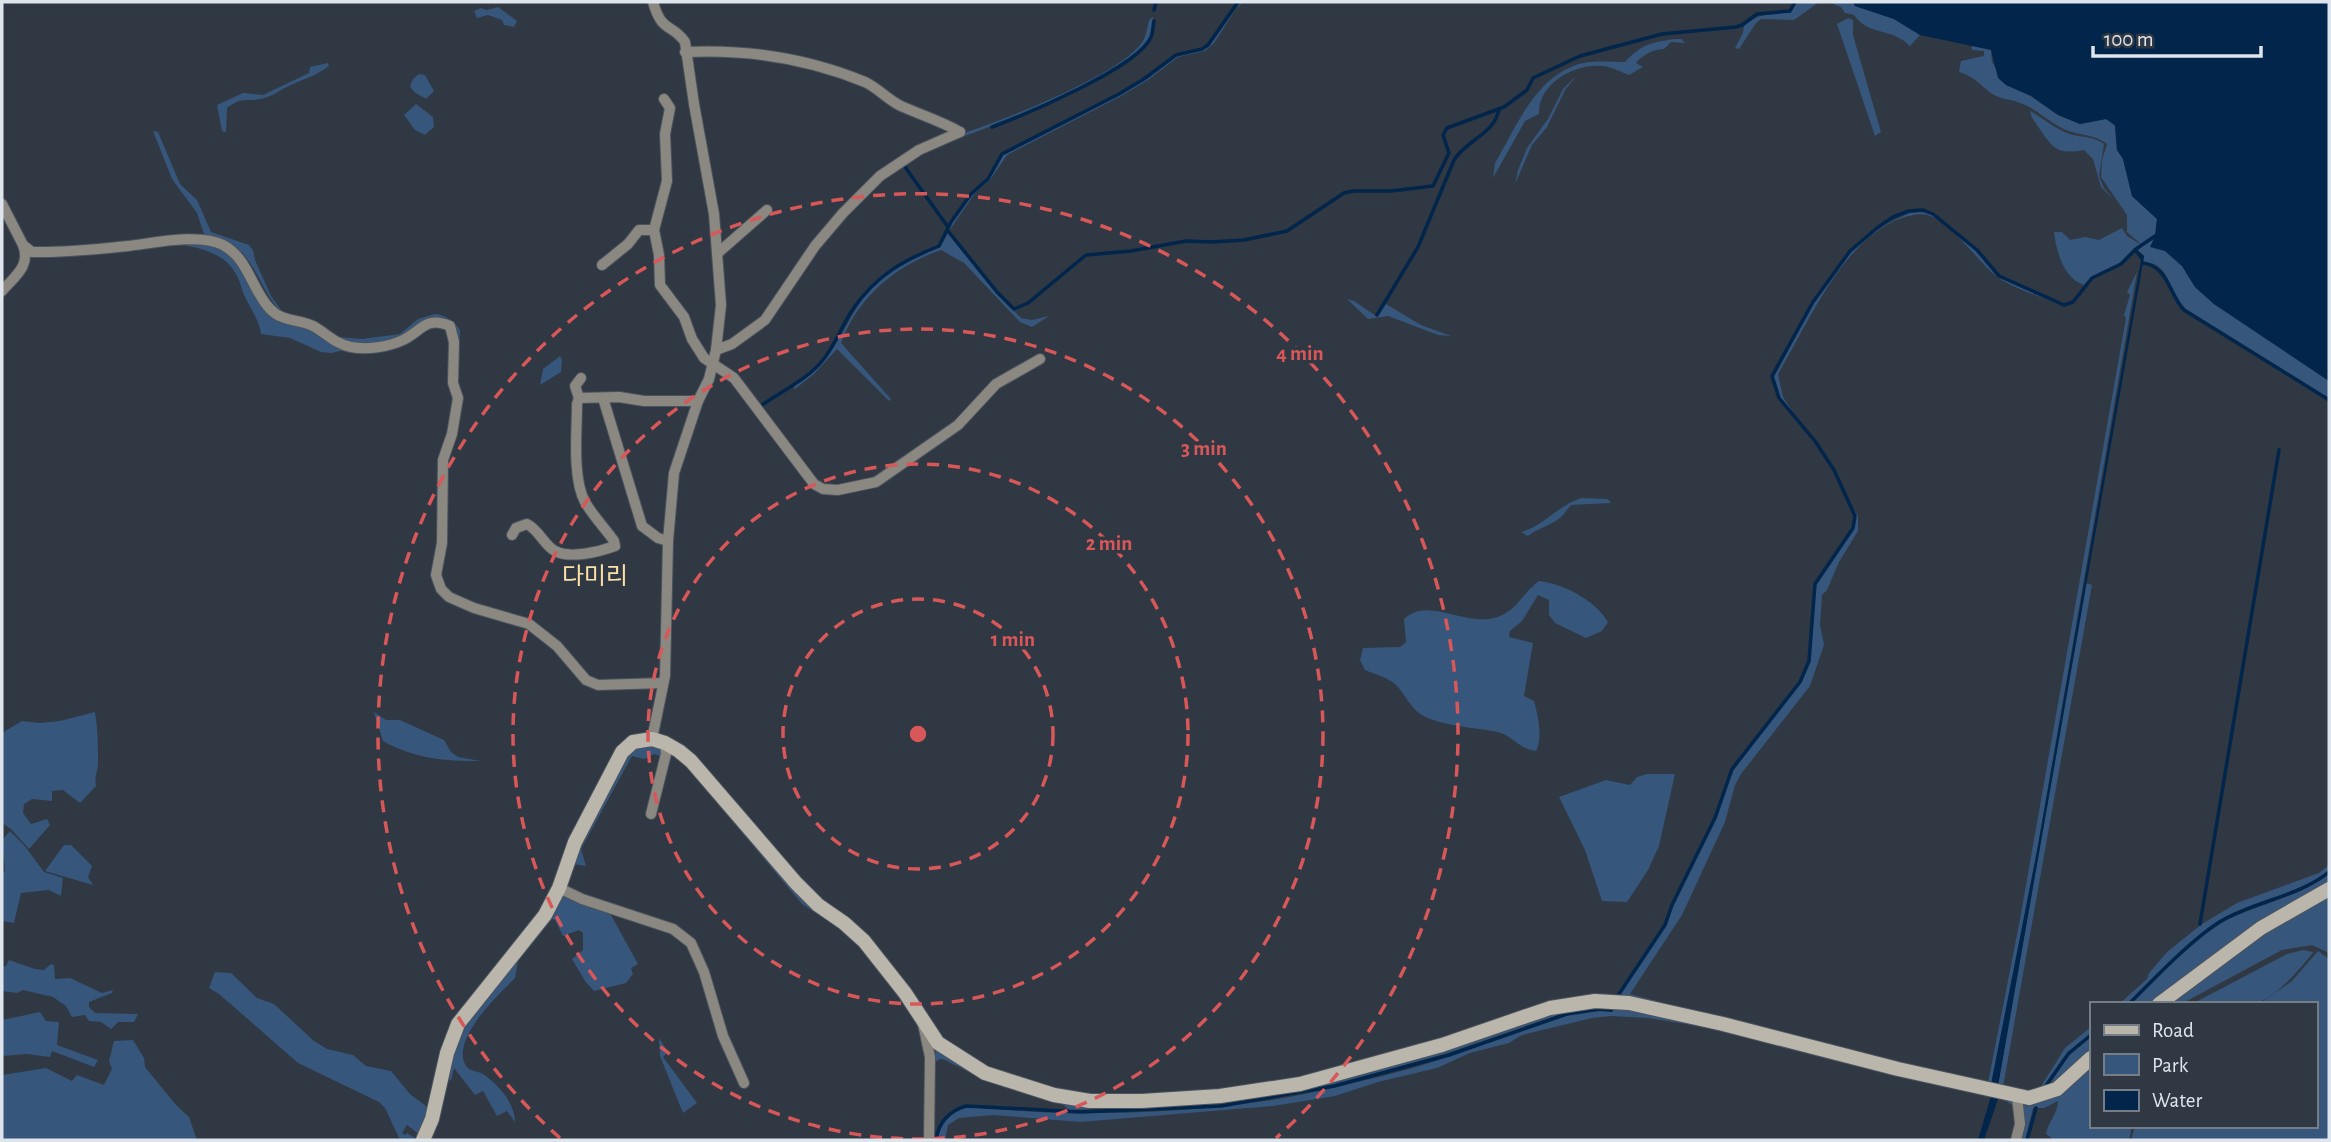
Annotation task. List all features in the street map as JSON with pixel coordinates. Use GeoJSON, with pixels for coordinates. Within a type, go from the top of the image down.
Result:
{"type":"FeatureCollection","features":[{"type":"Feature","properties":{"kind":"street"},"geometry":{"type":"LineString","coordinates":[[651,814],[666,754],[658,741],[674,473],[698,401],[709,379],[716,350],[721,304],[719,252],[713,203],[684,38],[664,26],[658,19],[653,2]]}},
{"type":"Feature","properties":{"kind":"street"},"geometry":{"type":"LineString","coordinates":[[685,52],[710,50],[799,61],[868,83],[886,98],[960,132],[919,149],[880,176],[843,212],[815,246],[765,320],[732,344],[716,350]]}},
{"type":"Feature","properties":{"kind":"street"},"geometry":{"type":"LineString","coordinates":[[664,99],[670,108],[665,134],[667,181],[654,230],[659,255],[660,285],[684,317],[698,349],[712,365],[734,377],[814,484],[823,489],[838,490],[876,482],[958,425],[996,384],[1040,359]]}},
{"type":"Feature","properties":{"kind":"street"},"geometry":{"type":"LineString","coordinates":[[2,204],[23,245],[26,261],[2,291]]}},
{"type":"Feature","properties":{"kind":"street"},"geometry":{"type":"LineString","coordinates":[[719,252],[767,210]]}},
{"type":"Feature","properties":{"kind":"street"},"geometry":{"type":"LineString","coordinates":[[602,265],[628,244],[639,230],[654,230]]}},
{"type":"Feature","properties":{"kind":"street"},"geometry":{"type":"LineString","coordinates":[[23,245],[32,251],[43,252],[192,240],[221,244],[242,261],[268,307],[276,314],[285,319],[312,325],[335,342],[351,347],[375,348],[402,341],[428,323],[450,326],[454,342],[453,383],[458,398],[452,434],[443,460],[442,543],[436,575],[441,589],[449,597],[474,608],[529,624],[556,646],[586,680],[598,685],[663,683]]}},
{"type":"Feature","properties":{"kind":"street"},"geometry":{"type":"LineString","coordinates":[[512,535],[516,528],[527,524],[554,550],[564,553],[594,553],[615,546],[582,494],[577,447],[579,398],[575,386],[580,377]]}},
{"type":"Feature","properties":{"kind":"street"},"geometry":{"type":"LineString","coordinates":[[579,398],[698,401]]}},
{"type":"Feature","properties":{"kind":"street"},"geometry":{"type":"LineString","coordinates":[[603,398],[642,526],[658,538],[668,541]]}},
{"type":"Feature","properties":{"kind":"street"},"geometry":{"type":"LineString","coordinates":[[423,1140],[432,1119],[447,1053],[458,1024],[545,915],[559,888],[575,842],[622,752],[633,742],[658,741],[691,761],[796,883],[818,905],[864,941],[905,993],[938,1043],[985,1073],[1031,1090],[1090,1101],[1142,1101],[1209,1097],[1300,1084],[1345,1074],[1443,1045],[1550,1008],[1595,1000],[1629,1003],[1723,1024],[2017,1097],[2039,1096],[2057,1089],[2090,1059]]}},
{"type":"Feature","properties":{"kind":"street"},"geometry":{"type":"LineString","coordinates":[[559,888],[582,899],[673,929],[691,943],[704,972],[723,1036],[744,1083]]}},
{"type":"Feature","properties":{"kind":"street"},"geometry":{"type":"LineString","coordinates":[[2162,1002],[2261,928],[2329,889]]}},
{"type":"Feature","properties":{"kind":"street"},"geometry":{"type":"LineString","coordinates":[[922,1022],[930,1057],[929,1140]]}},
{"type":"Feature","properties":{"kind":"street"},"geometry":{"type":"LineString","coordinates":[[2016,1140],[2020,1124],[2017,1097]]}},
{"type":"Feature","properties":{"kind":"green space"},"geometry":{"type":"Polygon","coordinates":[[[1241,2],[1214,43],[1205,51],[1178,57],[1121,96],[1007,155],[990,180],[975,193],[949,231],[952,222],[972,194],[989,179],[1003,155],[1120,94],[1177,55],[1208,47],[1241,2]]]}},
{"type":"Feature","properties":{"kind":"green space"},"geometry":{"type":"Polygon","coordinates":[[[1797,2],[1819,2],[1794,20],[1761,19],[1739,49],[1735,48],[1744,26],[1750,21],[1760,16],[1790,12],[1797,2]]]}},
{"type":"Feature","properties":{"kind":"green space"},"geometry":{"type":"Polygon","coordinates":[[[1828,2],[1853,2],[1855,6],[1894,19],[1920,35],[1910,46],[1895,36],[1866,26],[1854,15],[1845,13],[1841,7],[1828,2]]]}},
{"type":"Feature","properties":{"kind":"green space"},"geometry":{"type":"Polygon","coordinates":[[[498,7],[517,21],[514,27],[504,25],[502,20],[488,15],[477,18],[474,11],[498,7]]]}},
{"type":"Feature","properties":{"kind":"green space"},"geometry":{"type":"Polygon","coordinates":[[[1153,17],[1149,38],[1137,52],[1117,66],[1063,95],[962,137],[961,134],[1056,97],[1107,70],[1140,45],[1149,20],[1153,17]]]}},
{"type":"Feature","properties":{"kind":"green space"},"geometry":{"type":"Polygon","coordinates":[[[1848,18],[1853,20],[1853,35],[1881,132],[1875,136],[1837,24],[1848,18]]]}},
{"type":"Feature","properties":{"kind":"green space"},"geometry":{"type":"Polygon","coordinates":[[[1681,39],[1685,43],[1671,42],[1664,49],[1645,55],[1636,63],[1643,67],[1629,75],[1606,67],[1592,66],[1560,77],[1545,93],[1539,114],[1525,121],[1493,178],[1495,163],[1526,108],[1558,74],[1584,63],[1625,62],[1647,45],[1681,39]]]}},
{"type":"Feature","properties":{"kind":"green space"},"geometry":{"type":"Polygon","coordinates":[[[1972,45],[1991,50],[1992,62],[2006,85],[2031,96],[2058,115],[2080,124],[2106,119],[2115,126],[2117,150],[2123,159],[2132,196],[2157,219],[2155,236],[2165,251],[2182,266],[2195,287],[2214,304],[2329,381],[2329,398],[2186,309],[2176,298],[2160,268],[2143,263],[2144,256],[2135,247],[2119,264],[2091,277],[2084,285],[2071,277],[2059,256],[2054,232],[2062,232],[2070,240],[2085,237],[2099,240],[2122,228],[2127,236],[2143,246],[2127,232],[2127,215],[2101,177],[2107,144],[2096,138],[2068,131],[2026,105],[1994,95],[1974,79],[1959,72],[1961,61],[1984,56],[1984,51],[1972,50],[1972,45]]]}},
{"type":"Feature","properties":{"kind":"green space"},"geometry":{"type":"Polygon","coordinates":[[[328,63],[329,66],[319,72],[270,96],[232,104],[227,108],[226,132],[222,131],[217,105],[243,93],[263,95],[309,73],[310,67],[328,63]]]}},
{"type":"Feature","properties":{"kind":"green space"},"geometry":{"type":"Polygon","coordinates":[[[419,74],[425,75],[434,91],[426,99],[414,92],[410,86],[419,74]]]}},
{"type":"Feature","properties":{"kind":"green space"},"geometry":{"type":"Polygon","coordinates":[[[1577,75],[1565,90],[1547,127],[1532,145],[1515,184],[1527,148],[1548,119],[1563,89],[1577,75]]]}},
{"type":"Feature","properties":{"kind":"green space"},"geometry":{"type":"Polygon","coordinates":[[[416,104],[433,117],[434,127],[425,135],[415,130],[404,115],[416,104]]]}},
{"type":"Feature","properties":{"kind":"green space"},"geometry":{"type":"Polygon","coordinates":[[[2030,111],[2065,132],[2092,138],[2104,144],[2099,176],[2113,199],[2101,187],[2093,159],[2084,150],[2069,152],[2054,147],[2034,121],[2030,111]]]}},
{"type":"Feature","properties":{"kind":"green space"},"geometry":{"type":"Polygon","coordinates":[[[153,131],[158,132],[180,184],[197,200],[211,232],[249,245],[253,250],[271,296],[284,314],[276,306],[240,251],[228,243],[205,237],[197,213],[172,179],[153,131]]]}},
{"type":"Feature","properties":{"kind":"green space"},"geometry":{"type":"Polygon","coordinates":[[[1922,212],[1933,215],[1977,251],[1999,277],[2064,306],[1996,276],[1958,237],[1933,217],[1921,214],[1902,218],[1881,228],[1845,263],[1815,308],[1778,374],[1783,397],[1796,417],[1780,397],[1774,377],[1813,304],[1848,255],[1880,227],[1909,213],[1922,212]]]}},
{"type":"Feature","properties":{"kind":"green space"},"geometry":{"type":"Polygon","coordinates":[[[948,233],[997,294],[1021,318],[1032,320],[1049,316],[1032,327],[1020,322],[964,263],[941,250],[908,265],[880,285],[857,311],[841,343],[891,399],[889,401],[837,349],[814,374],[795,389],[793,385],[823,362],[859,304],[876,283],[899,266],[940,247],[948,233]]]}},
{"type":"Feature","properties":{"kind":"green space"},"geometry":{"type":"Polygon","coordinates":[[[173,243],[212,245],[236,258],[261,302],[350,349],[321,352],[290,338],[261,334],[233,269],[219,256],[210,252],[173,243]]]}},
{"type":"Feature","properties":{"kind":"green space"},"geometry":{"type":"Polygon","coordinates":[[[2137,272],[2037,851],[1992,1084],[1998,1086],[2086,583],[2092,585],[2003,1087],[2030,1091],[2040,1088],[2065,1048],[2090,1028],[2090,1034],[2063,1058],[2044,1086],[2050,1084],[2066,1058],[2090,1038],[2090,1055],[2065,1078],[2032,1095],[1618,999],[1639,963],[1666,926],[1673,905],[1716,818],[1731,774],[1802,679],[1811,650],[1816,585],[1851,534],[1855,511],[1858,516],[1858,531],[1822,595],[1820,625],[1824,645],[1810,686],[1741,774],[1735,785],[1725,822],[1682,915],[1630,994],[1988,1083],[2020,919],[2126,318],[2124,315],[2130,295],[2127,292],[2137,272]]]}},
{"type":"Feature","properties":{"kind":"green space"},"geometry":{"type":"Polygon","coordinates":[[[1347,299],[1376,316],[1386,304],[1421,325],[1451,336],[1438,335],[1388,316],[1368,319],[1347,299]]]}},
{"type":"Feature","properties":{"kind":"green space"},"geometry":{"type":"Polygon","coordinates":[[[435,314],[449,319],[460,330],[459,360],[455,374],[448,322],[379,343],[351,342],[338,337],[362,339],[400,334],[418,319],[435,314]]]}},
{"type":"Feature","properties":{"kind":"green space"},"geometry":{"type":"Polygon","coordinates":[[[560,356],[561,372],[540,385],[543,369],[560,356]]]}},
{"type":"Feature","properties":{"kind":"green space"},"geometry":{"type":"Polygon","coordinates":[[[1581,498],[1608,499],[1611,503],[1571,505],[1562,516],[1528,536],[1521,532],[1536,526],[1581,498]]]}},
{"type":"Feature","properties":{"kind":"green space"},"geometry":{"type":"Polygon","coordinates":[[[1539,581],[1578,594],[1608,622],[1602,631],[1586,638],[1555,623],[1549,615],[1549,600],[1538,595],[1522,621],[1510,631],[1509,637],[1533,643],[1524,696],[1534,701],[1537,713],[1539,733],[1536,751],[1498,732],[1426,717],[1413,707],[1394,684],[1365,670],[1360,660],[1363,648],[1400,647],[1406,642],[1404,619],[1414,613],[1424,610],[1471,618],[1494,618],[1508,612],[1539,581]]]}},
{"type":"Feature","properties":{"kind":"green space"},"geometry":{"type":"Polygon","coordinates":[[[95,712],[98,750],[96,786],[80,803],[63,790],[52,791],[52,801],[32,799],[24,804],[23,813],[31,824],[47,819],[50,825],[29,849],[2,823],[2,733],[22,721],[60,721],[95,712]]]}},
{"type":"Feature","properties":{"kind":"green space"},"geometry":{"type":"Polygon","coordinates":[[[374,712],[386,720],[400,720],[444,740],[451,752],[458,757],[481,761],[430,758],[395,747],[383,741],[374,712]]]}},
{"type":"Feature","properties":{"kind":"green space"},"geometry":{"type":"Polygon","coordinates":[[[641,746],[659,746],[663,757],[654,754],[644,759],[632,756],[581,849],[586,866],[568,866],[622,761],[632,750],[641,746]]]}},
{"type":"Feature","properties":{"kind":"green space"},"geometry":{"type":"Polygon","coordinates":[[[1647,774],[1675,774],[1659,846],[1648,870],[1627,902],[1602,901],[1585,850],[1559,797],[1606,780],[1630,785],[1637,777],[1647,774]]]}},
{"type":"Feature","properties":{"kind":"green space"},"geometry":{"type":"Polygon","coordinates":[[[720,801],[805,898],[848,931],[876,958],[912,1009],[922,1036],[905,1003],[873,960],[846,933],[802,904],[717,803],[720,801]]]}},
{"type":"Feature","properties":{"kind":"green space"},"geometry":{"type":"Polygon","coordinates":[[[10,831],[44,872],[63,878],[61,896],[49,890],[21,893],[14,923],[2,921],[2,873],[5,871],[2,840],[10,831]]]}},
{"type":"Feature","properties":{"kind":"green space"},"geometry":{"type":"Polygon","coordinates":[[[64,845],[71,845],[92,866],[88,877],[93,885],[45,871],[64,845]]]}},
{"type":"Feature","properties":{"kind":"green space"},"geometry":{"type":"Polygon","coordinates":[[[2329,865],[2329,871],[2317,879],[2220,920],[2183,949],[2129,1002],[2121,1002],[2147,979],[2167,952],[2202,924],[2237,903],[2319,873],[2329,865]]]}},
{"type":"Feature","properties":{"kind":"green space"},"geometry":{"type":"Polygon","coordinates":[[[2329,874],[2329,884],[2156,1002],[2133,1002],[2176,959],[2214,928],[2317,882],[2329,874]]]}},
{"type":"Feature","properties":{"kind":"green space"},"geometry":{"type":"Polygon","coordinates":[[[2329,893],[2329,953],[2312,945],[2282,950],[2185,1002],[2167,1002],[2264,930],[2329,893]]]}},
{"type":"Feature","properties":{"kind":"green space"},"geometry":{"type":"Polygon","coordinates":[[[561,894],[611,915],[638,964],[631,968],[633,974],[626,983],[594,991],[572,959],[583,950],[583,933],[579,930],[563,936],[552,919],[518,961],[515,978],[479,1017],[465,1042],[463,1053],[467,1067],[489,1078],[505,1095],[515,1122],[507,1111],[497,1116],[483,1091],[475,1095],[454,1068],[451,1081],[446,1075],[459,1031],[561,894]]]}},
{"type":"Feature","properties":{"kind":"green space"},"geometry":{"type":"Polygon","coordinates":[[[2303,950],[2313,952],[2285,984],[2269,997],[2258,1002],[2196,1002],[2287,954],[2303,950]]]}},
{"type":"Feature","properties":{"kind":"green space"},"geometry":{"type":"Polygon","coordinates":[[[2318,951],[2329,959],[2329,1140],[2131,1140],[2134,1128],[2317,1128],[2317,1002],[2262,1002],[2292,981],[2318,951]]]}},
{"type":"Feature","properties":{"kind":"green space"},"geometry":{"type":"Polygon","coordinates":[[[9,960],[44,970],[51,964],[54,965],[55,979],[70,978],[102,993],[113,990],[112,993],[89,1002],[89,1007],[95,1013],[138,1014],[134,1022],[118,1022],[111,1029],[101,1022],[89,1021],[85,1015],[72,1017],[66,1006],[53,997],[23,990],[17,993],[2,991],[2,967],[6,966],[9,960]]]}},
{"type":"Feature","properties":{"kind":"green space"},"geometry":{"type":"Polygon","coordinates":[[[215,972],[231,973],[257,998],[274,1004],[314,1041],[327,1049],[353,1055],[366,1066],[391,1071],[410,1094],[430,1109],[420,1135],[407,1125],[402,1133],[418,1140],[400,1140],[385,1108],[379,1102],[298,1063],[209,988],[215,972]]]}},
{"type":"Feature","properties":{"kind":"green space"},"geometry":{"type":"Polygon","coordinates":[[[1615,1004],[2016,1099],[2015,1107],[1991,1096],[1698,1026],[1648,1018],[1611,1016],[1522,1035],[1509,1043],[1470,1053],[1437,1068],[1378,1082],[1335,1096],[1273,1106],[1080,1122],[994,1115],[959,1118],[948,1125],[945,1140],[938,1140],[947,1119],[956,1111],[967,1107],[1055,1113],[1116,1113],[1211,1108],[1275,1100],[1408,1069],[1552,1019],[1574,1014],[1613,1012],[1613,1008],[1567,1012],[1448,1053],[1333,1085],[1220,1104],[1069,1110],[1064,1105],[989,1082],[945,1060],[940,1059],[934,1063],[936,1047],[1043,1095],[1222,1099],[1553,1010],[1615,1004]]]}},
{"type":"Feature","properties":{"kind":"green space"},"geometry":{"type":"Polygon","coordinates":[[[40,1012],[46,1021],[59,1022],[57,1045],[98,1060],[94,1067],[52,1051],[50,1057],[27,1054],[2,1056],[2,1020],[40,1012]]]}},
{"type":"Feature","properties":{"kind":"green space"},"geometry":{"type":"Polygon","coordinates":[[[659,1038],[668,1052],[663,1057],[697,1103],[683,1113],[660,1056],[659,1038]]]}},
{"type":"Feature","properties":{"kind":"green space"},"geometry":{"type":"Polygon","coordinates":[[[133,1040],[144,1058],[145,1067],[189,1117],[197,1140],[2,1140],[2,1075],[46,1068],[72,1081],[77,1075],[104,1085],[112,1069],[109,1061],[114,1041],[133,1040]]]}},
{"type":"Feature","properties":{"kind":"green space"},"geometry":{"type":"Polygon","coordinates":[[[2090,1064],[2090,1128],[2132,1128],[2129,1140],[2054,1140],[2046,1134],[2058,1101],[2044,1108],[2033,1108],[2025,1140],[2018,1140],[2019,1100],[2090,1064]]]}},
{"type":"Feature","properties":{"kind":"water"},"geometry":{"type":"Polygon","coordinates":[[[1853,2],[2329,2],[2329,381],[2214,304],[2195,287],[2182,266],[2165,251],[2150,247],[2155,236],[2157,219],[2132,196],[2123,159],[2117,150],[2115,125],[2106,119],[2080,124],[2058,115],[2031,96],[2006,85],[1998,78],[1991,50],[1920,35],[1894,19],[1855,6],[1853,2]]]}},
{"type":"Feature","properties":{"kind":"water"},"geometry":{"type":"Polygon","coordinates":[[[2136,249],[2144,256],[2143,263],[1998,1086],[1991,1084],[2037,851],[2141,260],[2134,251],[2136,249]]]}},
{"type":"Feature","properties":{"kind":"water"},"geometry":{"type":"Polygon","coordinates":[[[1991,1096],[1998,1099],[1984,1140],[1978,1140],[1991,1096]]]}},
{"type":"Feature","properties":{"kind":"waterway"},"geometry":{"type":"LineString","coordinates":[[1154,10],[1156,2]]}},
{"type":"Feature","properties":{"kind":"waterway"},"geometry":{"type":"LineString","coordinates":[[762,405],[817,367],[832,348],[853,309],[881,278],[913,257],[939,246],[951,222],[971,194],[988,179],[1002,154],[1119,94],[1176,55],[1202,49],[1208,45],[1238,2]]}},
{"type":"Feature","properties":{"kind":"waterway"},"geometry":{"type":"LineString","coordinates":[[948,231],[1014,309],[1028,303],[1086,255],[1131,251],[1186,241],[1244,240],[1287,231],[1344,193],[1433,186],[1449,153],[1443,135],[1447,128],[1504,107],[1527,90],[1533,78],[1580,56],[1662,34],[1736,27],[1757,14],[1790,11],[1795,2]]}},
{"type":"Feature","properties":{"kind":"waterway"},"geometry":{"type":"LineString","coordinates":[[992,127],[1079,89],[1126,62],[1142,49],[1151,37],[1154,21]]}},
{"type":"Feature","properties":{"kind":"waterway"},"geometry":{"type":"LineString","coordinates":[[1377,315],[1418,247],[1454,160],[1492,125],[1499,109]]}},
{"type":"Feature","properties":{"kind":"waterway"},"geometry":{"type":"LineString","coordinates":[[905,164],[948,227]]}},
{"type":"Feature","properties":{"kind":"waterway"},"geometry":{"type":"LineString","coordinates":[[1617,997],[1665,925],[1672,905],[1715,818],[1732,769],[1800,682],[1809,661],[1815,584],[1853,528],[1855,516],[1834,470],[1815,441],[1779,398],[1772,376],[1813,302],[1850,251],[1893,217],[1909,211],[1923,210],[1933,214],[1977,250],[1999,276],[2064,305],[2073,302],[2092,278],[2121,264],[2155,236]]}},
{"type":"Feature","properties":{"kind":"waterway"},"geometry":{"type":"LineString","coordinates":[[2143,263],[2158,269],[2184,310],[2329,400]]}},
{"type":"Feature","properties":{"kind":"waterway"},"geometry":{"type":"LineString","coordinates":[[2200,924],[2279,450]]}},
{"type":"Feature","properties":{"kind":"waterway"},"geometry":{"type":"LineString","coordinates":[[2131,1002],[2161,971],[2221,921],[2304,887],[2329,872]]}},
{"type":"Feature","properties":{"kind":"waterway"},"geometry":{"type":"LineString","coordinates":[[936,1140],[945,1118],[966,1106],[1081,1112],[1221,1106],[1334,1086],[1449,1055],[1567,1014],[1611,1010]]}},
{"type":"Feature","properties":{"kind":"waterway"},"geometry":{"type":"LineString","coordinates":[[2045,1087],[2069,1053],[2090,1036]]}},
{"type":"Feature","properties":{"kind":"waterway"},"geometry":{"type":"LineString","coordinates":[[2027,1140],[2036,1108]]}},
{"type":"Feature","properties":{"kind":"district","name":"다미리"},"geometry":{"type":"Point","coordinates":[595,576]}}]}
